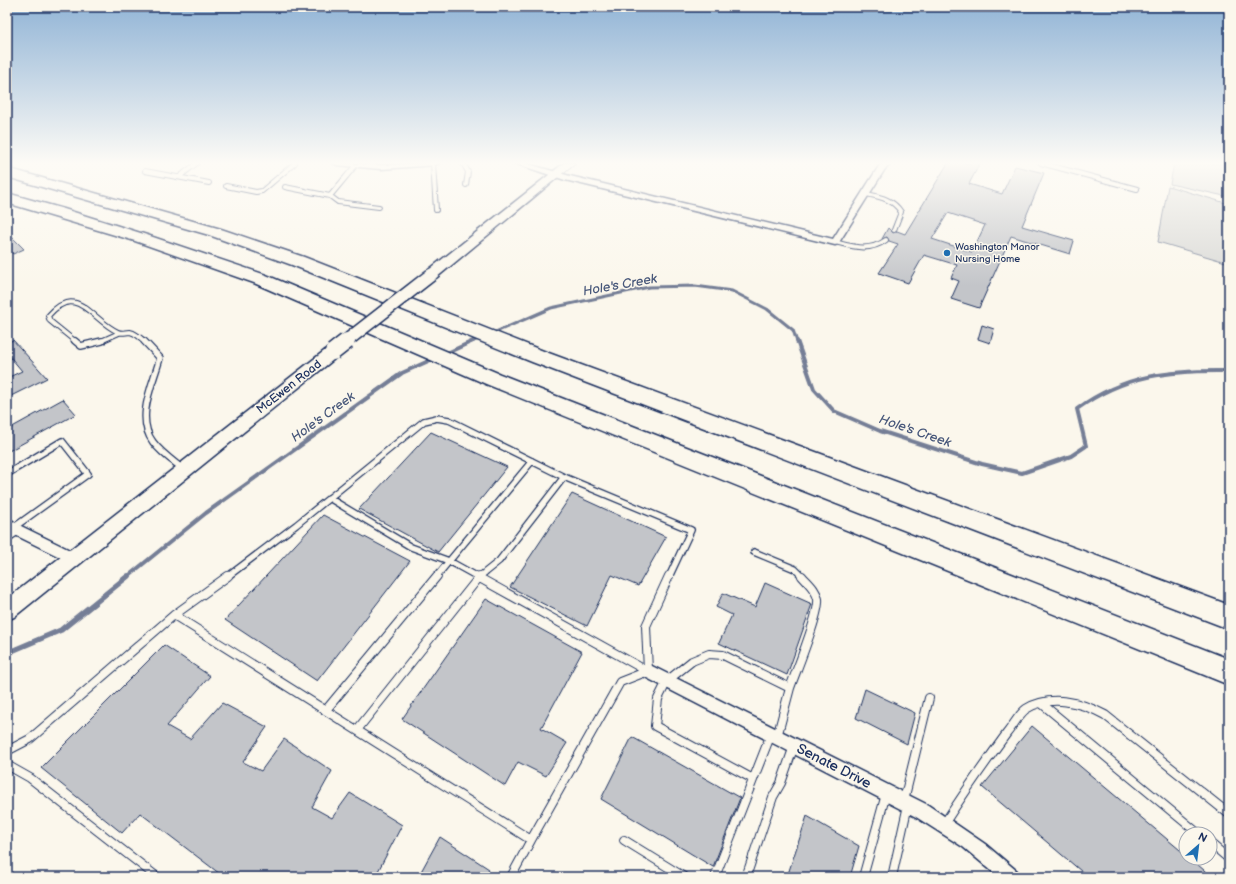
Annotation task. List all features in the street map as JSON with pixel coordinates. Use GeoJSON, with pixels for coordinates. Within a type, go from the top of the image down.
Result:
{"type":"FeatureCollection","features":[{"type":"Feature","properties":{"kind":"highway"},"geometry":{"type":"LineString","coordinates":[[30,204],[199,257],[260,280],[493,379],[1229,672]]}},
{"type":"Feature","properties":{"kind":"highway"},"geometry":{"type":"LineString","coordinates":[[119,204],[215,232],[298,261],[539,357],[1229,617]]}},
{"type":"Feature","properties":{"kind":"street","name":"McEwen Road"},"geometry":{"type":"LineString","coordinates":[[7,611],[519,204]]}},
{"type":"Feature","properties":{"kind":"street"},"geometry":{"type":"LineString","coordinates":[[680,204],[835,242],[859,204]]}},
{"type":"Feature","properties":{"kind":"street"},"geometry":{"type":"LineString","coordinates":[[12,530],[74,558]]}},
{"type":"Feature","properties":{"kind":"street","name":"Senate Drive"},"geometry":{"type":"LineString","coordinates":[[648,671],[906,803],[944,825],[991,858],[1008,876]]}},
{"type":"Feature","properties":{"kind":"lane"},"geometry":{"type":"LineString","coordinates":[[357,204],[380,207]]}},
{"type":"Feature","properties":{"kind":"lane"},"geometry":{"type":"LineString","coordinates":[[436,204],[436,210]]}},
{"type":"Feature","properties":{"kind":"lane"},"geometry":{"type":"LineString","coordinates":[[894,230],[901,212],[895,204]]}},
{"type":"Feature","properties":{"kind":"lane"},"geometry":{"type":"LineString","coordinates":[[835,242],[859,248],[873,249],[886,240]]}},
{"type":"Feature","properties":{"kind":"lane"},"geometry":{"type":"LineString","coordinates":[[118,333],[77,303],[65,303],[59,306],[48,316],[50,321],[81,346],[96,344],[118,333],[133,333],[160,358],[144,413],[144,424],[146,431],[156,447],[185,470]]}},
{"type":"Feature","properties":{"kind":"lane"},"geometry":{"type":"LineString","coordinates":[[7,751],[30,739],[174,615],[219,583],[329,498],[424,421],[437,418],[449,420],[564,477],[691,530],[646,626],[648,671]]}},
{"type":"Feature","properties":{"kind":"lane"},"geometry":{"type":"LineString","coordinates":[[7,474],[62,441],[88,474],[12,530]]}},
{"type":"Feature","properties":{"kind":"lane"},"geometry":{"type":"LineString","coordinates":[[326,710],[532,461]]}},
{"type":"Feature","properties":{"kind":"lane"},"geometry":{"type":"LineString","coordinates":[[357,730],[478,578],[499,561],[564,477]]}},
{"type":"Feature","properties":{"kind":"lane"},"geometry":{"type":"LineString","coordinates":[[329,498],[412,547],[449,562],[648,671]]}},
{"type":"Feature","properties":{"kind":"lane"},"geometry":{"type":"LineString","coordinates":[[715,877],[753,780],[774,736],[816,614],[818,599],[814,589],[795,569],[754,552]]}},
{"type":"Feature","properties":{"kind":"lane"},"geometry":{"type":"LineString","coordinates":[[174,615],[531,840]]}},
{"type":"Feature","properties":{"kind":"lane"},"geometry":{"type":"LineString","coordinates":[[753,780],[655,726],[658,699],[667,681],[692,661],[709,654],[723,655],[790,688]]}},
{"type":"Feature","properties":{"kind":"lane"},"geometry":{"type":"LineString","coordinates":[[510,877],[620,682],[648,671]]}},
{"type":"Feature","properties":{"kind":"lane"},"geometry":{"type":"LineString","coordinates":[[892,877],[906,803],[929,698]]}},
{"type":"Feature","properties":{"kind":"lane"},"geometry":{"type":"LineString","coordinates":[[944,825],[973,778],[1025,710],[1041,703],[1064,701],[1088,706],[1105,715],[1229,814]]}},
{"type":"Feature","properties":{"kind":"lane"},"geometry":{"type":"LineString","coordinates":[[1041,703],[1189,826]]}},
{"type":"Feature","properties":{"kind":"lane"},"geometry":{"type":"LineString","coordinates":[[746,877],[773,797],[781,783],[794,746]]}},
{"type":"Feature","properties":{"kind":"lane"},"geometry":{"type":"LineString","coordinates":[[7,765],[30,778],[157,877]]}},
{"type":"Feature","properties":{"kind":"lane"},"geometry":{"type":"LineString","coordinates":[[863,877],[886,793]]}},
{"type":"Feature","properties":{"kind":"lane"},"geometry":{"type":"LineString","coordinates":[[624,840],[684,877]]}},
{"type":"Feature","properties":{"kind":"lane"},"geometry":{"type":"LineString","coordinates":[[1218,850],[1229,859]]}},
{"type":"Feature","properties":{"kind":"shaded area"},"geometry":{"type":"Polygon","coordinates":[[[1165,204],[1229,204],[1229,263],[1158,242],[1165,204]]]}},
{"type":"Feature","properties":{"kind":"building","name":"Washington Manor Nursing Home"},"geometry":{"type":"Polygon","coordinates":[[[923,204],[1031,204],[1022,226],[1074,241],[1070,254],[1011,236],[979,308],[951,299],[959,281],[951,278],[957,265],[924,255],[908,283],[879,273],[898,244],[889,241],[887,237],[882,239],[888,228],[893,233],[897,231],[905,234],[923,204]],[[948,213],[932,239],[972,252],[985,225],[948,213]]]}},
{"type":"Feature","properties":{"kind":"building"},"geometry":{"type":"Polygon","coordinates":[[[7,232],[24,249],[13,254],[7,248],[7,232]]]}},
{"type":"Feature","properties":{"kind":"building"},"geometry":{"type":"Polygon","coordinates":[[[982,325],[994,329],[990,343],[978,339],[982,325]]]}},
{"type":"Feature","properties":{"kind":"building"},"geometry":{"type":"Polygon","coordinates":[[[13,340],[47,378],[7,398],[7,378],[22,371],[7,353],[7,343],[13,340]]]}},
{"type":"Feature","properties":{"kind":"building"},"geometry":{"type":"Polygon","coordinates":[[[63,399],[76,414],[7,452],[7,430],[63,399]]]}},
{"type":"Feature","properties":{"kind":"building"},"geometry":{"type":"Polygon","coordinates":[[[431,432],[507,467],[438,552],[359,509],[431,432]]]}},
{"type":"Feature","properties":{"kind":"building"},"geometry":{"type":"Polygon","coordinates":[[[572,494],[666,537],[638,586],[612,575],[587,626],[510,587],[572,494]]]}},
{"type":"Feature","properties":{"kind":"building"},"geometry":{"type":"Polygon","coordinates":[[[323,515],[410,561],[317,681],[225,620],[323,515]]]}},
{"type":"Feature","properties":{"kind":"building"},"geometry":{"type":"Polygon","coordinates":[[[765,583],[812,604],[787,675],[719,643],[732,615],[716,607],[723,593],[755,607],[765,583]]]}},
{"type":"Feature","properties":{"kind":"building"},"geometry":{"type":"Polygon","coordinates":[[[486,599],[582,652],[541,728],[567,743],[546,776],[518,762],[505,786],[402,719],[486,599]]]}},
{"type":"Feature","properties":{"kind":"building"},"geometry":{"type":"Polygon","coordinates":[[[164,645],[210,676],[167,726],[190,739],[222,703],[267,727],[243,762],[261,771],[284,739],[332,771],[312,807],[332,818],[350,793],[402,825],[375,877],[224,877],[140,813],[122,833],[41,768],[164,645]]]}},
{"type":"Feature","properties":{"kind":"building"},"geometry":{"type":"Polygon","coordinates":[[[865,689],[915,713],[907,744],[856,718],[865,689]]]}},
{"type":"Feature","properties":{"kind":"building"},"geometry":{"type":"Polygon","coordinates":[[[1032,726],[1178,848],[1178,866],[1199,866],[1212,877],[1088,877],[982,787],[1032,726]]]}},
{"type":"Feature","properties":{"kind":"building"},"geometry":{"type":"Polygon","coordinates":[[[632,737],[740,798],[713,867],[601,799],[632,737]]]}},
{"type":"Feature","properties":{"kind":"building"},"geometry":{"type":"Polygon","coordinates":[[[807,816],[859,846],[850,877],[787,877],[807,816]]]}},
{"type":"Feature","properties":{"kind":"building"},"geometry":{"type":"Polygon","coordinates":[[[440,837],[489,869],[485,877],[418,877],[440,837]]]}},
{"type":"Feature","properties":{"kind":"waterway","name":"Hole's Creek"},"geometry":{"type":"LineString","coordinates":[[491,334],[551,308],[649,287],[695,286],[732,291],[767,309],[793,330],[797,342]]}},
{"type":"Feature","properties":{"kind":"waterway","name":"Hole's Creek"},"geometry":{"type":"LineString","coordinates":[[471,342],[481,338]]}},
{"type":"Feature","properties":{"kind":"waterway","name":"Hole's Creek"},"geometry":{"type":"LineString","coordinates":[[445,354],[473,341]]}},
{"type":"Feature","properties":{"kind":"waterway","name":"Hole's Creek"},"geometry":{"type":"LineString","coordinates":[[797,341],[814,389],[834,411],[880,431],[982,464],[1022,473],[1071,456],[1086,446],[1077,409],[1095,397],[1113,388],[1131,381],[1169,373],[1229,371]]}},
{"type":"Feature","properties":{"kind":"waterway","name":"Hole's Creek"},"geometry":{"type":"LineString","coordinates":[[127,577],[206,513],[402,373],[435,358]]}},
{"type":"Feature","properties":{"kind":"waterway","name":"Hole's Creek"},"geometry":{"type":"LineString","coordinates":[[7,653],[61,630],[128,576]]}},
{"type":"Feature","properties":{"kind":"place","name":"Washington Manor Nursing Home"},"geometry":{"type":"Point","coordinates":[947,253]}}]}
